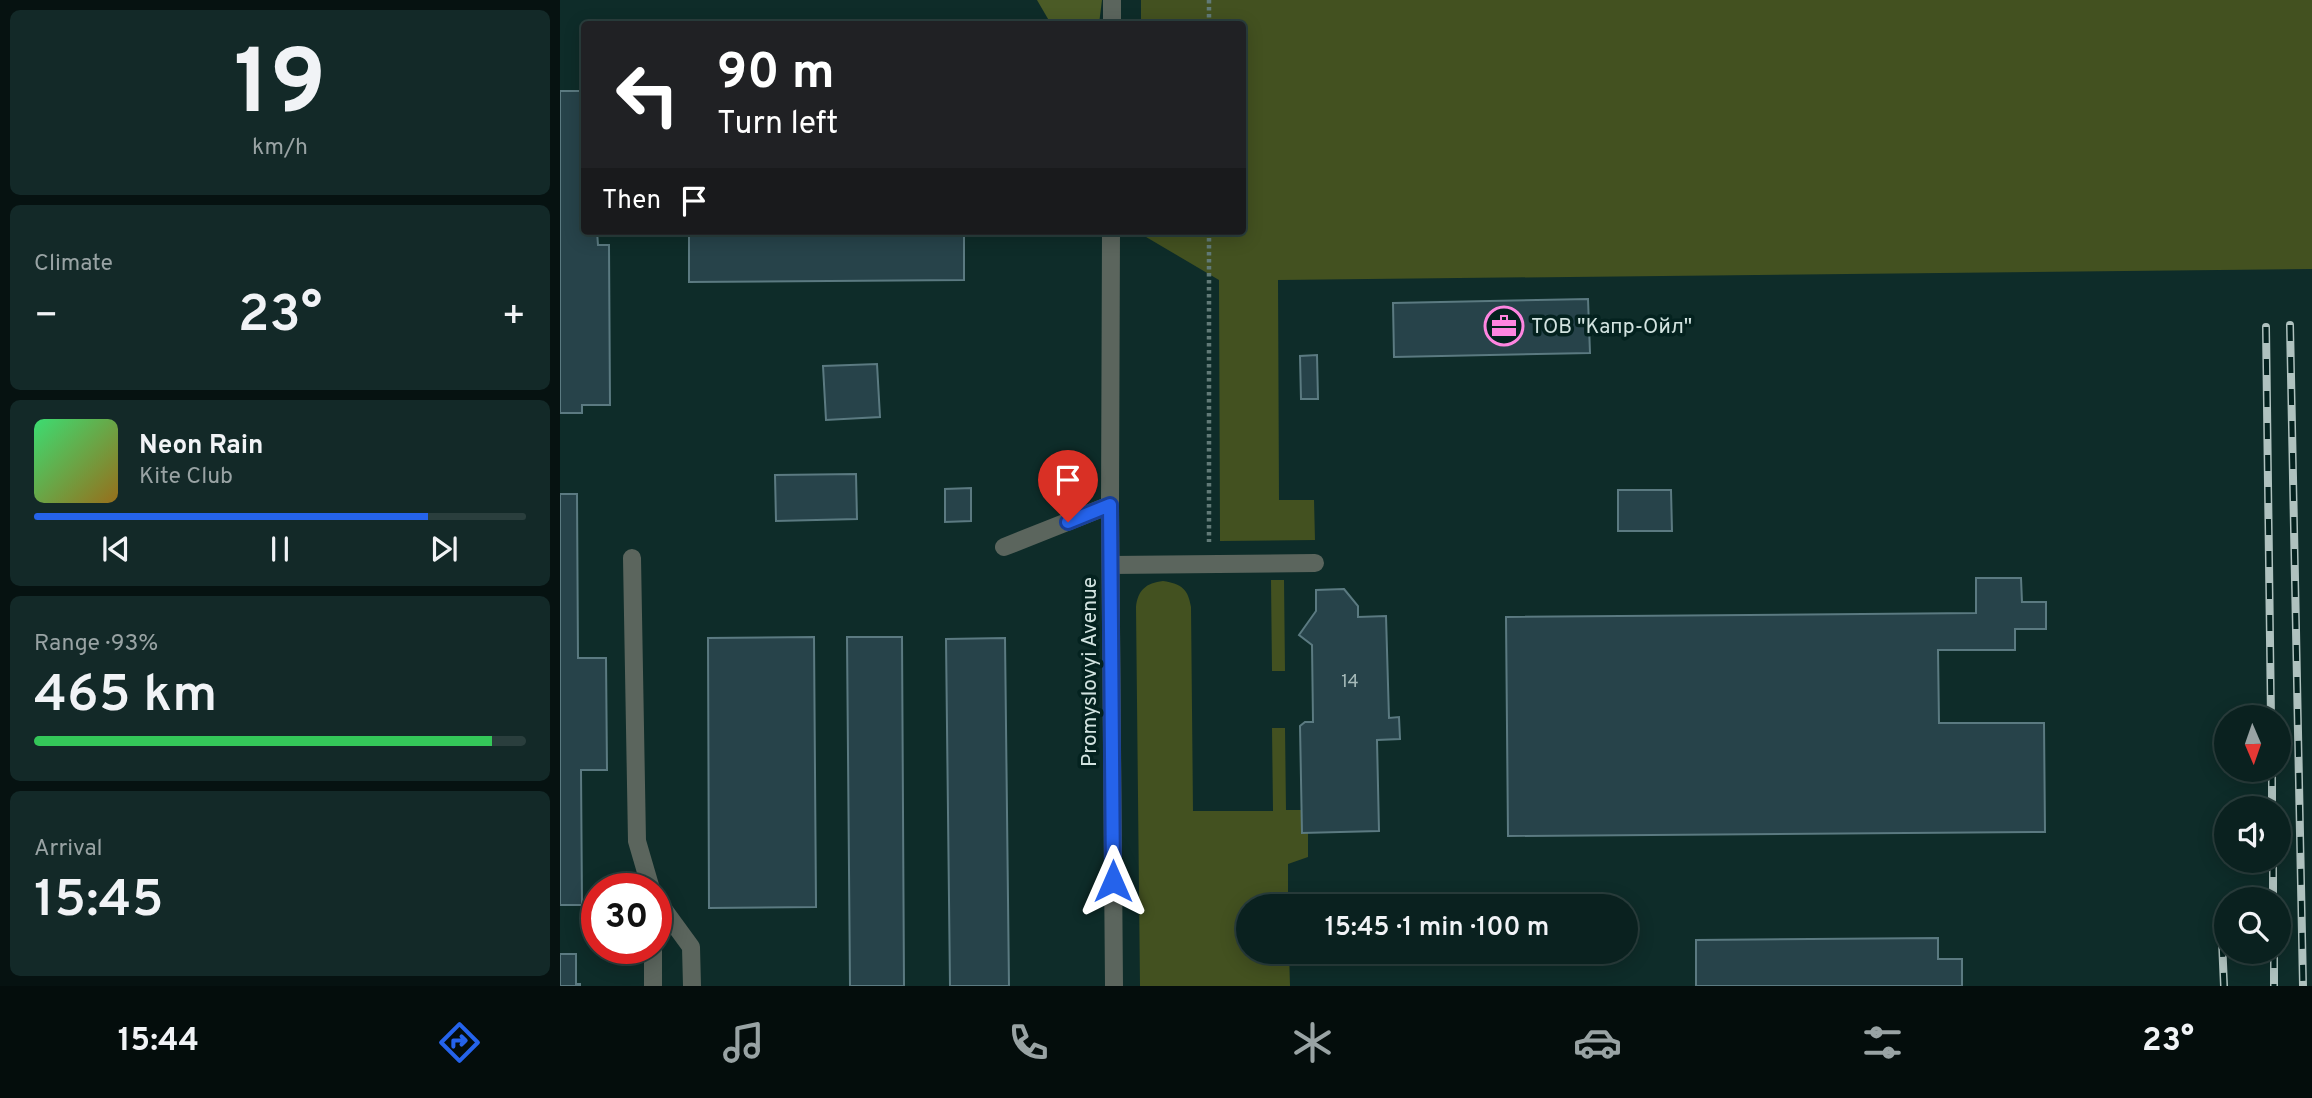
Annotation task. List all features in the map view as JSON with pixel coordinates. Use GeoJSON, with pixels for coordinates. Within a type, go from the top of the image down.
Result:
{"type":"FeatureCollection","features":[{"type":"Feature","properties":{"kind":"street"},"geometry":{"type":"LineString","coordinates":[[1112,0],[1112,21]]}},
{"type":"Feature","properties":{"kind":"street","name":"Promyslovyi Avenue"},"geometry":{"type":"LineString","coordinates":[[1111,235],[1114,986]]}},
{"type":"Feature","properties":{"kind":"street"},"geometry":{"type":"LineString","coordinates":[[1004,547],[1110,505]]}},
{"type":"Feature","properties":{"kind":"street"},"geometry":{"type":"LineString","coordinates":[[632,558],[637,841],[646,873]]}},
{"type":"Feature","properties":{"kind":"street"},"geometry":{"type":"LineString","coordinates":[[1111,565],[1315,563]]}},
{"type":"Feature","properties":{"kind":"street"},"geometry":{"type":"LineString","coordinates":[[672,921],[691,947],[692,986]]}},
{"type":"Feature","properties":{"kind":"street"},"geometry":{"type":"LineString","coordinates":[[653,964],[653,986]]}},
{"type":"Feature","properties":{"kind":"path"},"geometry":{"type":"LineString","coordinates":[[1209,0],[1209,21]]}},
{"type":"Feature","properties":{"kind":"path"},"geometry":{"type":"LineString","coordinates":[[1209,235],[1209,564]]}},
{"type":"Feature","properties":{"kind":"green space"},"geometry":{"type":"Polygon","coordinates":[[[1037,0],[1102,0],[1099,21],[1049,21],[1037,0]]]}},
{"type":"Feature","properties":{"kind":"green space"},"geometry":{"type":"Polygon","coordinates":[[[1141,0],[2312,0],[2312,269],[1278,280],[1279,500],[1314,500],[1315,540],[1220,541],[1219,280],[1143,235],[1246,235],[1246,21],[1141,21],[1141,0]]]}},
{"type":"Feature","properties":{"kind":"green space"},"geometry":{"type":"Polygon","coordinates":[[[1271,580],[1284,580],[1285,671],[1272,671],[1271,580]]]}},
{"type":"Feature","properties":{"kind":"green space"},"geometry":{"type":"Polygon","coordinates":[[[1163,581],[1183,588],[1191,607],[1193,811],[1273,811],[1272,728],[1285,728],[1286,810],[1301,810],[1302,832],[1308,832],[1308,857],[1288,864],[1288,894],[1236,894],[1236,964],[1289,964],[1290,986],[1140,986],[1136,607],[1144,588],[1163,581]]]}},
{"type":"Feature","properties":{"kind":"building"},"geometry":{"type":"Polygon","coordinates":[[[560,91],[581,91],[581,235],[597,235],[598,245],[609,245],[610,405],[582,405],[582,413],[560,413],[560,91]]]}},
{"type":"Feature","properties":{"kind":"building"},"geometry":{"type":"Polygon","coordinates":[[[689,235],[964,235],[964,280],[689,282],[689,235]]]}},
{"type":"Feature","properties":{"kind":"building"},"geometry":{"type":"Polygon","coordinates":[[[1588,299],[1590,353],[1394,357],[1393,303],[1588,299]]]}},
{"type":"Feature","properties":{"kind":"building"},"geometry":{"type":"Polygon","coordinates":[[[1317,355],[1318,399],[1301,399],[1300,356],[1317,355]]]}},
{"type":"Feature","properties":{"kind":"building"},"geometry":{"type":"Polygon","coordinates":[[[877,364],[880,417],[826,420],[823,366],[877,364]]]}},
{"type":"Feature","properties":{"kind":"building"},"geometry":{"type":"Polygon","coordinates":[[[856,474],[857,519],[776,521],[775,475],[856,474]]]}},
{"type":"Feature","properties":{"kind":"building"},"geometry":{"type":"Polygon","coordinates":[[[971,488],[971,521],[945,522],[945,489],[971,488]]]}},
{"type":"Feature","properties":{"kind":"building"},"geometry":{"type":"Polygon","coordinates":[[[1618,490],[1671,490],[1672,531],[1618,531],[1618,490]]]}},
{"type":"Feature","properties":{"kind":"building"},"geometry":{"type":"Polygon","coordinates":[[[560,494],[577,494],[578,658],[606,658],[607,770],[581,770],[581,905],[560,905],[560,494]]]}},
{"type":"Feature","properties":{"kind":"building"},"geometry":{"type":"Polygon","coordinates":[[[1976,578],[2021,578],[2022,602],[2046,602],[2046,629],[2015,629],[2015,650],[1938,650],[1939,723],[2044,723],[2045,832],[1508,836],[1506,617],[1976,613],[1976,578]]]}},
{"type":"Feature","properties":{"kind":"building"},"geometry":{"type":"Polygon","coordinates":[[[1344,589],[1358,606],[1358,617],[1386,616],[1389,718],[1399,717],[1400,739],[1377,740],[1379,831],[1302,833],[1300,726],[1305,722],[1313,722],[1312,645],[1299,635],[1316,611],[1316,590],[1344,589]]]}},
{"type":"Feature","properties":{"kind":"building"},"geometry":{"type":"Polygon","coordinates":[[[814,637],[816,907],[709,908],[708,638],[814,637]]]}},
{"type":"Feature","properties":{"kind":"building"},"geometry":{"type":"Polygon","coordinates":[[[847,637],[902,637],[904,986],[850,986],[847,637]]]}},
{"type":"Feature","properties":{"kind":"building"},"geometry":{"type":"Polygon","coordinates":[[[1005,638],[1009,986],[950,986],[946,639],[1005,638]]]}},
{"type":"Feature","properties":{"kind":"building"},"geometry":{"type":"Polygon","coordinates":[[[1938,938],[1938,959],[1962,959],[1962,986],[1696,986],[1696,940],[1938,938]]]}},
{"type":"Feature","properties":{"kind":"building"},"geometry":{"type":"Polygon","coordinates":[[[560,954],[576,954],[576,984],[580,986],[560,986],[560,954]]]}},
{"type":"Feature","properties":{"kind":"railway"},"geometry":{"type":"LineString","coordinates":[[2290,325],[2303,986]]}},
{"type":"Feature","properties":{"kind":"railway"},"geometry":{"type":"LineString","coordinates":[[2266,327],[2271,705]]}},
{"type":"Feature","properties":{"kind":"railway"},"geometry":{"type":"LineString","coordinates":[[2272,782],[2272,796]]}},
{"type":"Feature","properties":{"kind":"railway"},"geometry":{"type":"LineString","coordinates":[[2273,873],[2273,887]]}},
{"type":"Feature","properties":{"kind":"railway"},"geometry":{"type":"LineString","coordinates":[[2223,964],[2224,986]]}},
{"type":"Feature","properties":{"kind":"railway"},"geometry":{"type":"LineString","coordinates":[[2274,964],[2274,986]]}},
{"type":"Feature","properties":{"kind":"place","name":"ТОВ \"Капр-Ойл\""},"geometry":{"type":"Point","coordinates":[1504,326]}},
{"type":"Feature","properties":{"kind":"route"},"geometry":{"type":"LineString","coordinates":[[1068,522],[1110,505],[1113,881]]}}]}
